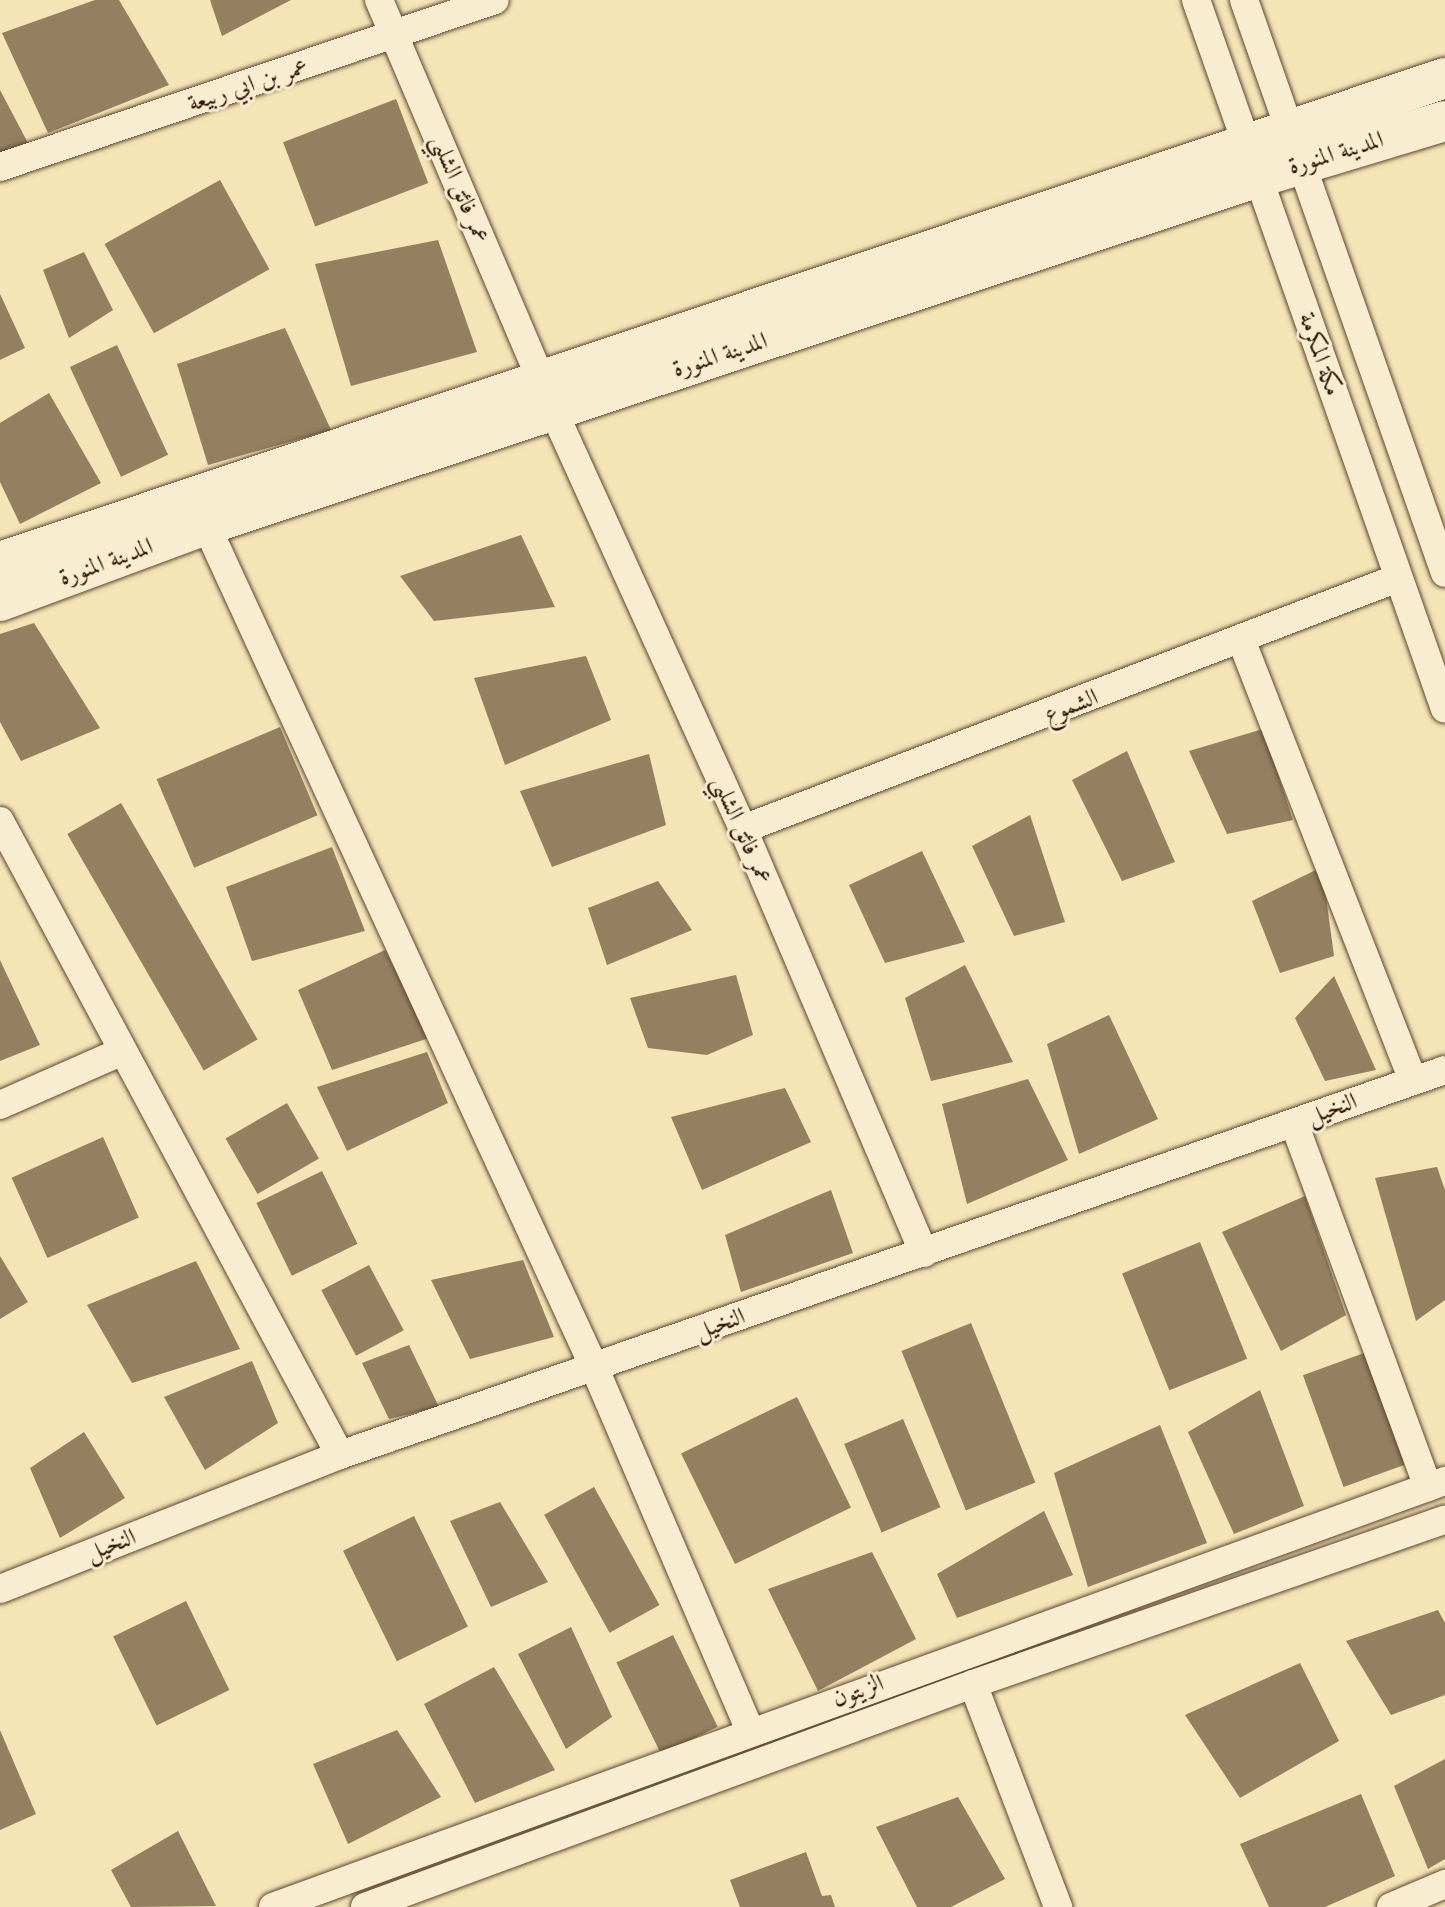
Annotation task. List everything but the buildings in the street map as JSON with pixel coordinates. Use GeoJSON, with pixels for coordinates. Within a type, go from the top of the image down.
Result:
{"type":"FeatureCollection","features":[{"type":"Feature","properties":{"kind":"main road"},"geometry":{"type":"LineString","coordinates":[[0,562],[547,394],[1296,146],[1445,78]]}},
{"type":"Feature","properties":{"kind":"main road","name":"المدينة المنورة"},"geometry":{"type":"LineString","coordinates":[[1296,146],[1445,121]]}},
{"type":"Feature","properties":{"kind":"main road","name":"المدينة المنورة"},"geometry":{"type":"LineString","coordinates":[[0,601],[547,394]]}},
{"type":"Feature","properties":{"kind":"street","name":"عمر فائق الشلبي"},"geometry":{"type":"LineString","coordinates":[[379,0],[547,394],[743,829],[924,1253]]}},
{"type":"Feature","properties":{"kind":"street","name":"عمر بن ابي ربيعة"},"geometry":{"type":"LineString","coordinates":[[0,167],[495,0]]}},
{"type":"Feature","properties":{"kind":"street","name":"مكة المكرمة"},"geometry":{"type":"LineString","coordinates":[[1196,0],[1445,709]]}},
{"type":"Feature","properties":{"kind":"street","name":"مكة المكرمة"},"geometry":{"type":"LineString","coordinates":[[1244,0],[1445,573]]}},
{"type":"Feature","properties":{"kind":"street"},"geometry":{"type":"LineString","coordinates":[[206,525],[595,1369],[750,1730]]}},
{"type":"Feature","properties":{"kind":"street","name":"الشموع"},"geometry":{"type":"LineString","coordinates":[[743,829],[1242,642],[1398,578]]}},
{"type":"Feature","properties":{"kind":"street"},"geometry":{"type":"LineString","coordinates":[[1242,642],[1413,1080]]}},
{"type":"Feature","properties":{"kind":"street"},"geometry":{"type":"LineString","coordinates":[[0,821],[121,1052],[340,1455]]}},
{"type":"Feature","properties":{"kind":"street"},"geometry":{"type":"LineString","coordinates":[[0,1105],[121,1052]]}},
{"type":"Feature","properties":{"kind":"street","name":"النخيل"},"geometry":{"type":"LineString","coordinates":[[0,1589],[340,1455],[595,1369],[1445,1070]]}},
{"type":"Feature","properties":{"kind":"street"},"geometry":{"type":"LineString","coordinates":[[1294,1123],[1436,1484]]}},
{"type":"Feature","properties":{"kind":"street","name":"الزيتون"},"geometry":{"type":"LineString","coordinates":[[273,1907],[750,1730],[1436,1484]]}},
{"type":"Feature","properties":{"kind":"street"},"geometry":{"type":"LineString","coordinates":[[365,1907],[973,1684],[1445,1520]]}},
{"type":"Feature","properties":{"kind":"street"},"geometry":{"type":"LineString","coordinates":[[973,1684],[1058,1907]]}},
{"type":"Feature","properties":{"kind":"street"},"geometry":{"type":"LineString","coordinates":[[1391,1907],[1445,1884]]}}]}
